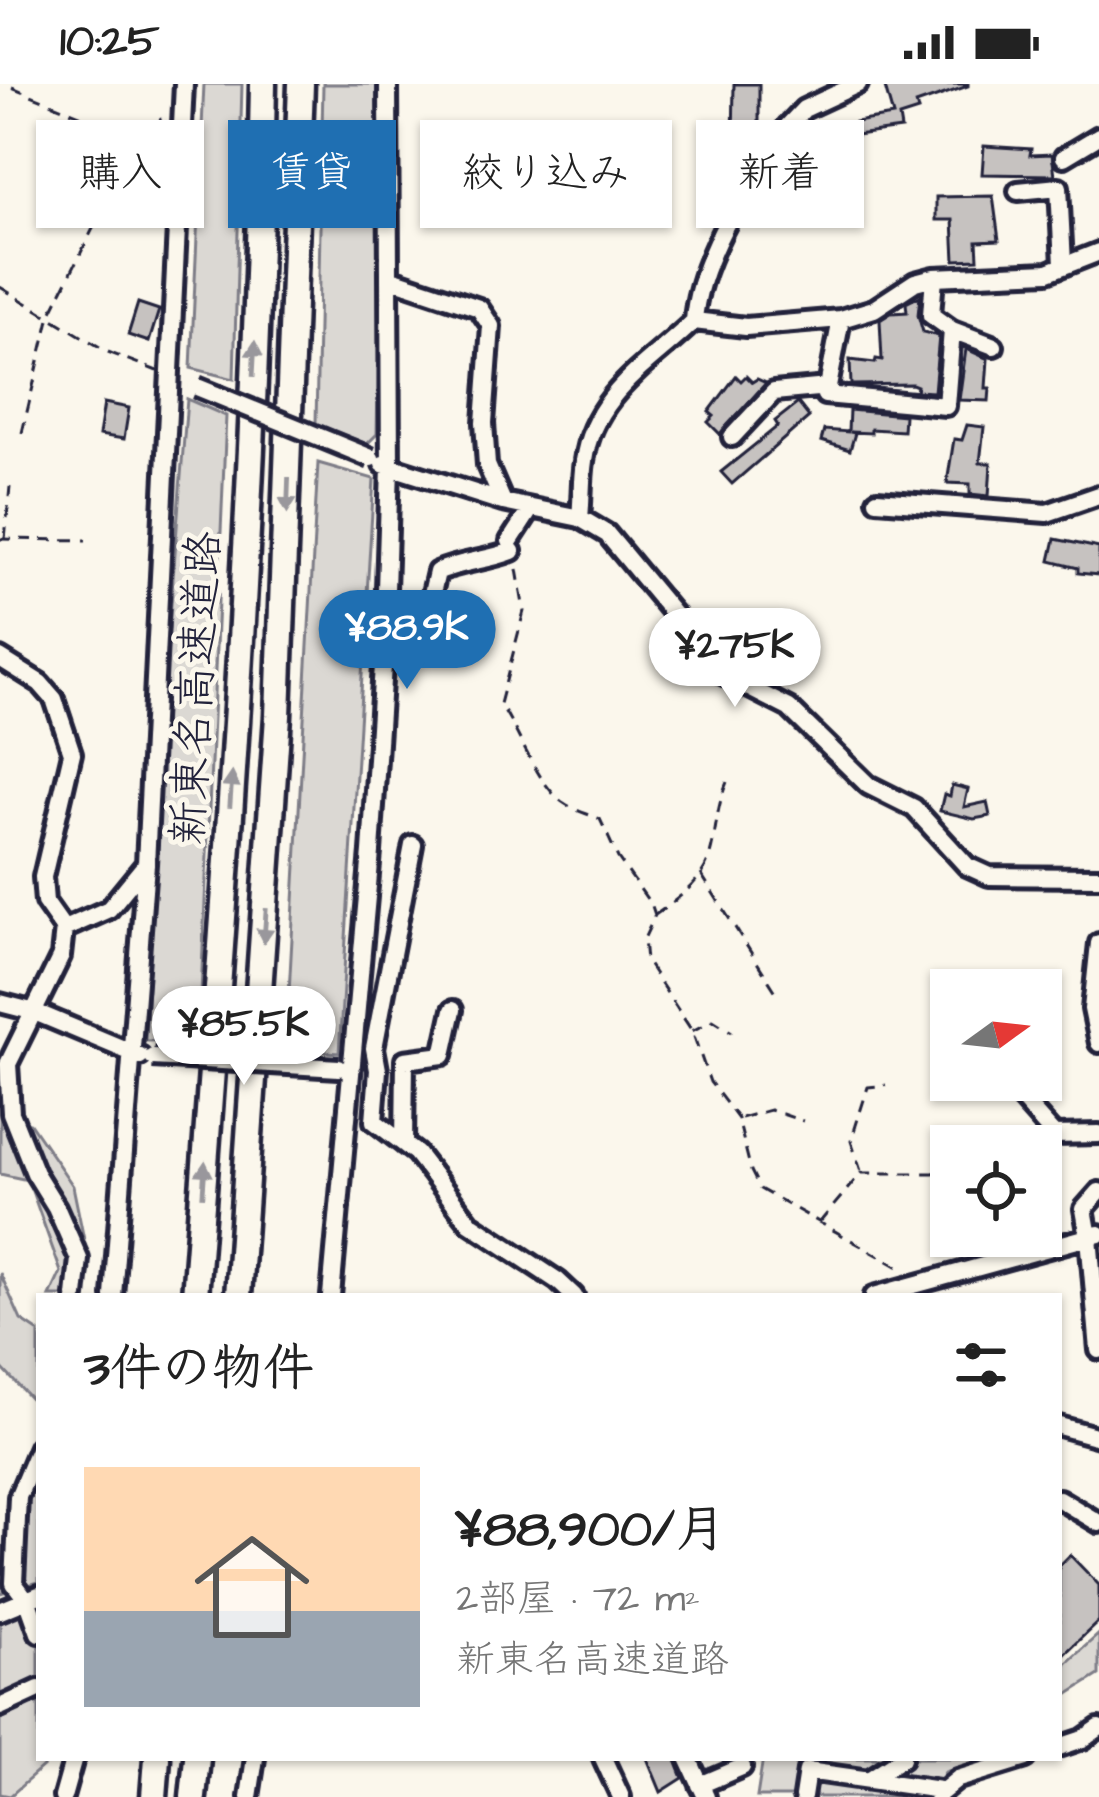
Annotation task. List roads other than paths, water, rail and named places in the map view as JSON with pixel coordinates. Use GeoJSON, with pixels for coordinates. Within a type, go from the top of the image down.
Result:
{"type":"FeatureCollection","features":[{"type":"Feature","properties":{"kind":"highway","name":"新東名高速道路"},"geometry":{"type":"LineString","coordinates":[[195,1293],[241,628],[263,84]]}},
{"type":"Feature","properties":{"kind":"highway","name":"新東名高速道路"},"geometry":{"type":"LineString","coordinates":[[238,1293],[278,716],[301,84]]}},
{"type":"Feature","properties":{"kind":"highway"},"geometry":{"type":"LineString","coordinates":[[154,1797],[157,1761]]}},
{"type":"Feature","properties":{"kind":"highway"},"geometry":{"type":"LineString","coordinates":[[193,1797],[197,1761]]}},
{"type":"Feature","properties":{"kind":"street"},"geometry":{"type":"LineString","coordinates":[[112,1293],[143,1056],[146,865],[184,84]]}},
{"type":"Feature","properties":{"kind":"street"},"geometry":{"type":"LineString","coordinates":[[331,1293],[345,1068],[384,650],[389,467],[388,84]]}},
{"type":"Feature","properties":{"kind":"street"},"geometry":{"type":"LineString","coordinates":[[580,518],[584,460],[600,410],[623,382],[694,321],[696,293],[706,264],[775,144],[804,109],[858,84]]}},
{"type":"Feature","properties":{"kind":"street"},"geometry":{"type":"LineString","coordinates":[[1064,157],[1099,136]]}},
{"type":"Feature","properties":{"kind":"street"},"geometry":{"type":"LineString","coordinates":[[1018,191],[1059,187],[1063,264]]}},
{"type":"Feature","properties":{"kind":"street"},"geometry":{"type":"LineString","coordinates":[[694,321],[746,327],[842,319],[874,309],[915,282],[934,277],[1048,272],[1099,252]]}},
{"type":"Feature","properties":{"kind":"street"},"geometry":{"type":"LineString","coordinates":[[934,277],[931,315],[952,330],[994,346]]}},
{"type":"Feature","properties":{"kind":"street"},"geometry":{"type":"LineString","coordinates":[[389,278],[479,308],[491,326],[484,423],[488,465],[503,502]]}},
{"type":"Feature","properties":{"kind":"street"},"geometry":{"type":"LineString","coordinates":[[842,319],[825,395],[946,406],[952,330]]}},
{"type":"Feature","properties":{"kind":"street"},"geometry":{"type":"LineString","coordinates":[[172,376],[389,467],[530,510],[580,518],[607,534],[724,674],[789,708],[868,785],[914,808],[968,866],[989,876],[1099,877]]}},
{"type":"Feature","properties":{"kind":"street"},"geometry":{"type":"LineString","coordinates":[[731,437],[774,392],[828,387]]}},
{"type":"Feature","properties":{"kind":"street"},"geometry":{"type":"LineString","coordinates":[[877,500],[1047,513],[1099,495]]}},
{"type":"Feature","properties":{"kind":"street"},"geometry":{"type":"LineString","coordinates":[[384,650],[420,645],[437,572],[511,546],[530,510]]}},
{"type":"Feature","properties":{"kind":"street"},"geometry":{"type":"LineString","coordinates":[[0,658],[40,682],[54,698],[72,752],[44,877],[45,902],[64,929],[61,956],[8,1064],[11,1113],[34,1172],[79,1259],[75,1293]]}},
{"type":"Feature","properties":{"kind":"street"},"geometry":{"type":"LineString","coordinates":[[413,845],[374,1048],[378,1070],[374,1120],[416,1153],[470,1222],[571,1293]]}},
{"type":"Feature","properties":{"kind":"street"},"geometry":{"type":"LineString","coordinates":[[64,929],[109,909],[146,865]]}},
{"type":"Feature","properties":{"kind":"street"},"geometry":{"type":"LineString","coordinates":[[1099,944],[1092,1010],[1099,1043]]}},
{"type":"Feature","properties":{"kind":"street"},"geometry":{"type":"LineString","coordinates":[[0,1003],[35,1012],[143,1056],[378,1070]]}},
{"type":"Feature","properties":{"kind":"street"},"geometry":{"type":"LineString","coordinates":[[404,1144],[405,1060],[443,1055],[453,1010]]}},
{"type":"Feature","properties":{"kind":"street"},"geometry":{"type":"LineString","coordinates":[[1024,1101],[1054,1135],[1099,1131],[1099,1111]]}},
{"type":"Feature","properties":{"kind":"street"},"geometry":{"type":"LineString","coordinates":[[1099,1192],[1084,1209],[1094,1235],[1099,1351]]}},
{"type":"Feature","properties":{"kind":"street"},"geometry":{"type":"LineString","coordinates":[[923,1289],[1094,1235]]}},
{"type":"Feature","properties":{"kind":"street"},"geometry":{"type":"LineString","coordinates":[[1062,1427],[1099,1437]]}},
{"type":"Feature","properties":{"kind":"street"},"geometry":{"type":"LineString","coordinates":[[33,1598],[14,1583],[15,1527],[18,1497],[36,1455]]}},
{"type":"Feature","properties":{"kind":"street"},"geometry":{"type":"LineString","coordinates":[[1062,1501],[1099,1523]]}},
{"type":"Feature","properties":{"kind":"street"},"geometry":{"type":"LineString","coordinates":[[3,1606],[33,1598]]}},
{"type":"Feature","properties":{"kind":"street"},"geometry":{"type":"LineString","coordinates":[[0,1708],[36,1690]]}},
{"type":"Feature","properties":{"kind":"street"},"geometry":{"type":"LineString","coordinates":[[1062,1746],[1099,1728]]}},
{"type":"Feature","properties":{"kind":"street"},"geometry":{"type":"LineString","coordinates":[[63,1797],[73,1761]]}},
{"type":"Feature","properties":{"kind":"street"},"geometry":{"type":"LineString","coordinates":[[249,1797],[255,1761]]}},
{"type":"Feature","properties":{"kind":"street"},"geometry":{"type":"LineString","coordinates":[[604,1761],[621,1797]]}},
{"type":"Feature","properties":{"kind":"street"},"geometry":{"type":"LineString","coordinates":[[689,1761],[703,1791],[742,1767]]}},
{"type":"Feature","properties":{"kind":"street"},"geometry":{"type":"LineString","coordinates":[[870,1779],[897,1761]]}},
{"type":"Feature","properties":{"kind":"street"},"geometry":{"type":"LineString","coordinates":[[803,1797],[808,1764],[870,1779],[890,1790],[938,1794],[958,1779],[1017,1761]]}}]}
